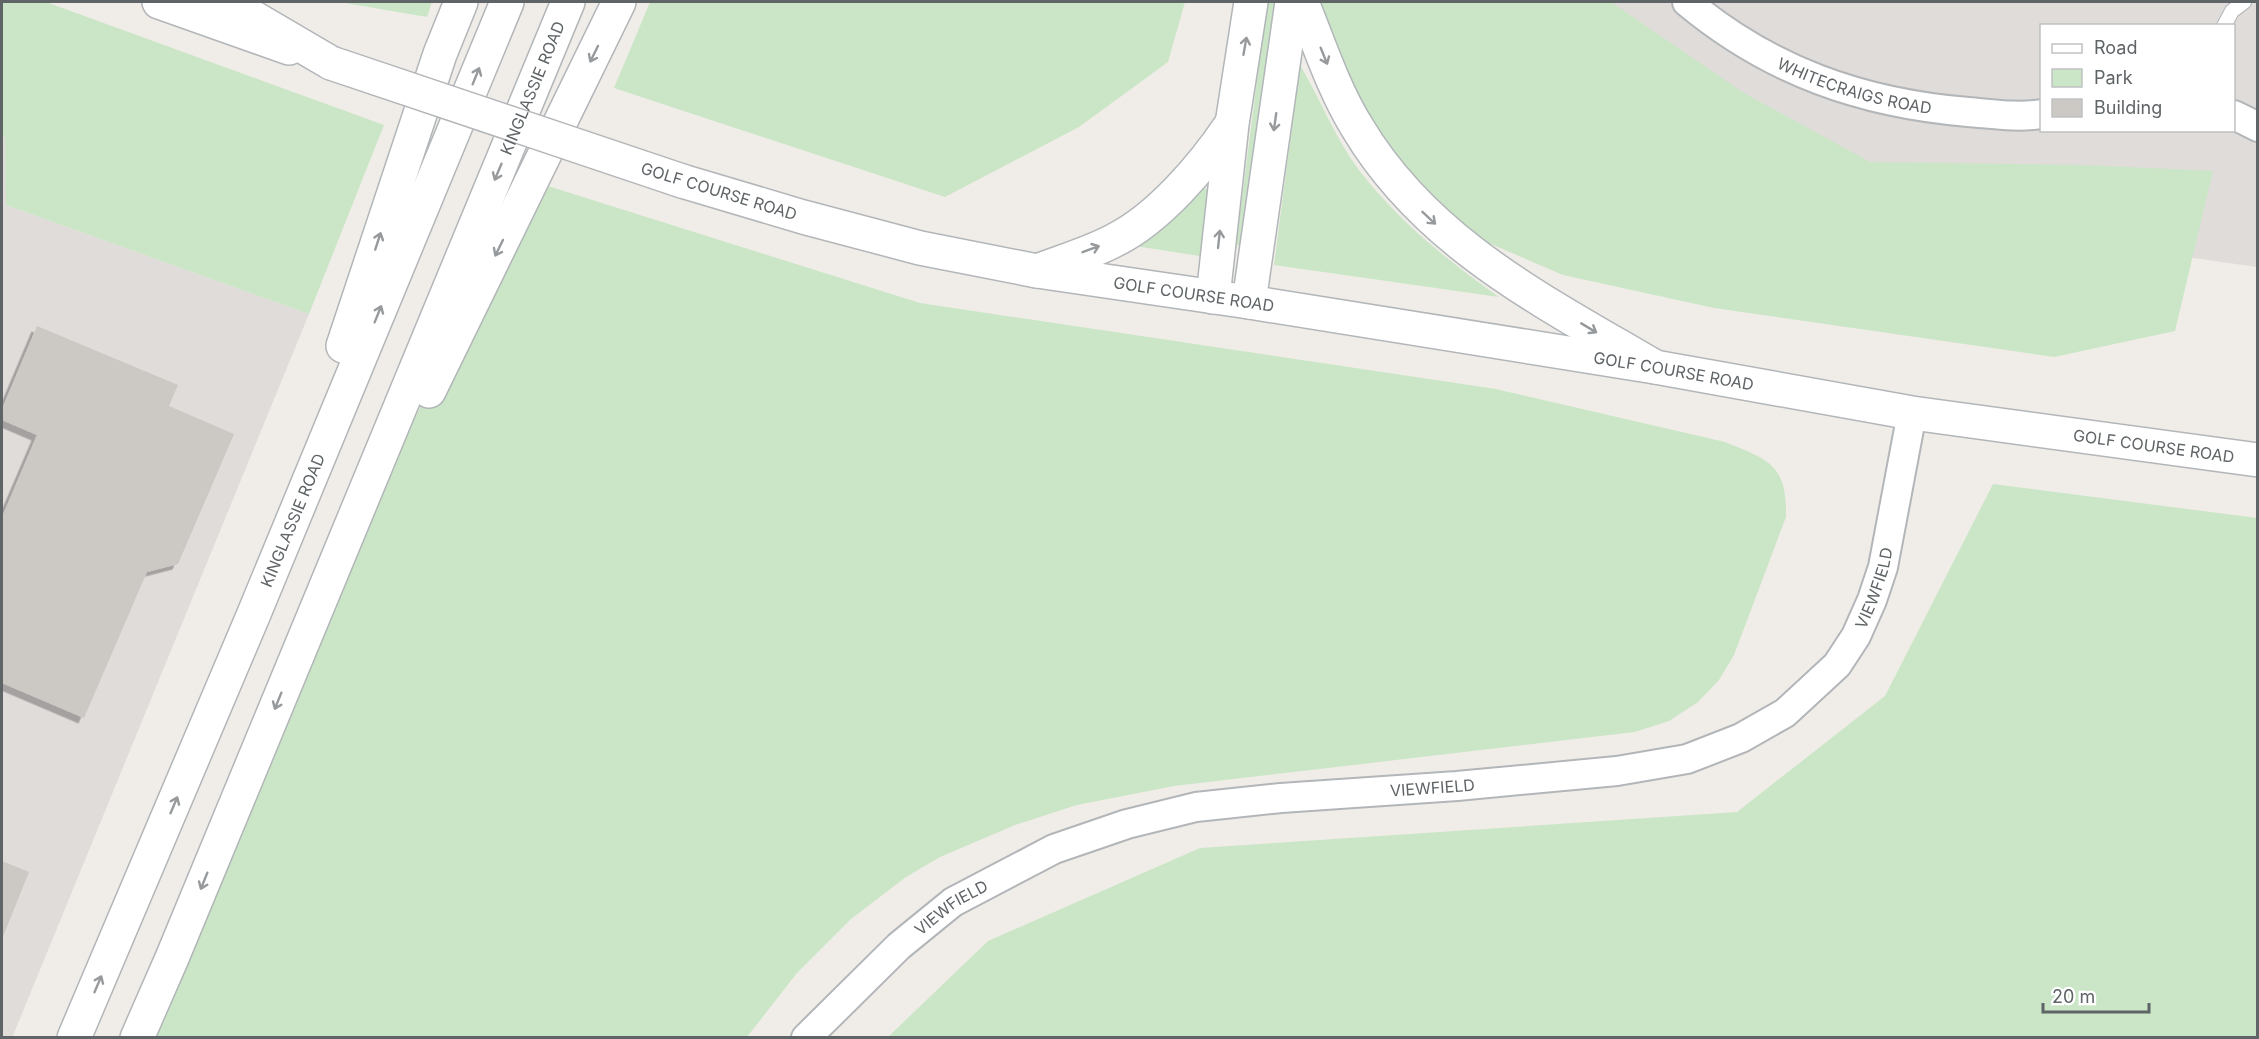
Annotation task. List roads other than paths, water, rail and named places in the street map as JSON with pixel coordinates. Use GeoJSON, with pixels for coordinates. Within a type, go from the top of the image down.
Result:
{"type":"FeatureCollection","features":[{"type":"Feature","properties":{"kind":"main road","name":"GOLF COURSE ROAD"},"geometry":{"type":"LineString","coordinates":[[159,2],[331,63],[682,181],[803,217],[920,248],[1037,271],[1249,302],[1655,367],[1912,413],[2258,460]]}},
{"type":"Feature","properties":{"kind":"main road"},"geometry":{"type":"LineString","coordinates":[[227,2],[331,63]]}},
{"type":"Feature","properties":{"kind":"main road"},"geometry":{"type":"LineString","coordinates":[[253,616],[440,54],[461,2]]}},
{"type":"Feature","properties":{"kind":"main road","name":"KINGLASSIE ROAD"},"geometry":{"type":"LineString","coordinates":[[74,1038],[253,616],[507,2]]}},
{"type":"Feature","properties":{"kind":"main road","name":"KINGLASSIE ROAD"},"geometry":{"type":"LineString","coordinates":[[137,1038],[568,2]]}},
{"type":"Feature","properties":{"kind":"main road"},"geometry":{"type":"LineString","coordinates":[[291,669],[619,2]]}},
{"type":"Feature","properties":{"kind":"main road"},"geometry":{"type":"LineString","coordinates":[[1213,297],[1232,124],[1251,2]]}},
{"type":"Feature","properties":{"kind":"main road"},"geometry":{"type":"LineString","coordinates":[[1249,302],[1292,2]]}},
{"type":"Feature","properties":{"kind":"main road"},"geometry":{"type":"LineString","coordinates":[[1302,2],[1333,79],[1356,127],[1389,174],[1426,216],[1472,253],[1530,294],[1655,367]]}},
{"type":"Feature","properties":{"kind":"main road"},"geometry":{"type":"LineString","coordinates":[[1037,271],[1116,240],[1145,220],[1206,161],[1232,124]]}},
{"type":"Feature","properties":{"kind":"street","name":"WHITECRAIGS ROAD"},"geometry":{"type":"LineString","coordinates":[[1687,2],[1714,24],[1778,63],[1847,91],[1935,110],[2023,117],[2040,114]]}},
{"type":"Feature","properties":{"kind":"street"},"geometry":{"type":"LineString","coordinates":[[2235,116],[2258,127]]}},
{"type":"Feature","properties":{"kind":"street","name":"VIEWFIELD"},"geometry":{"type":"LineString","coordinates":[[806,1038],[899,946],[953,902],[1054,849],[1127,824],[1196,807],[1629,769],[1687,759],[1741,738],[1785,713],[1837,665],[1856,636],[1883,567],[1912,413]]}},
{"type":"Feature","properties":{"kind":"lane"},"geometry":{"type":"LineString","coordinates":[[2225,24],[2232,11],[2244,2]]}}]}
